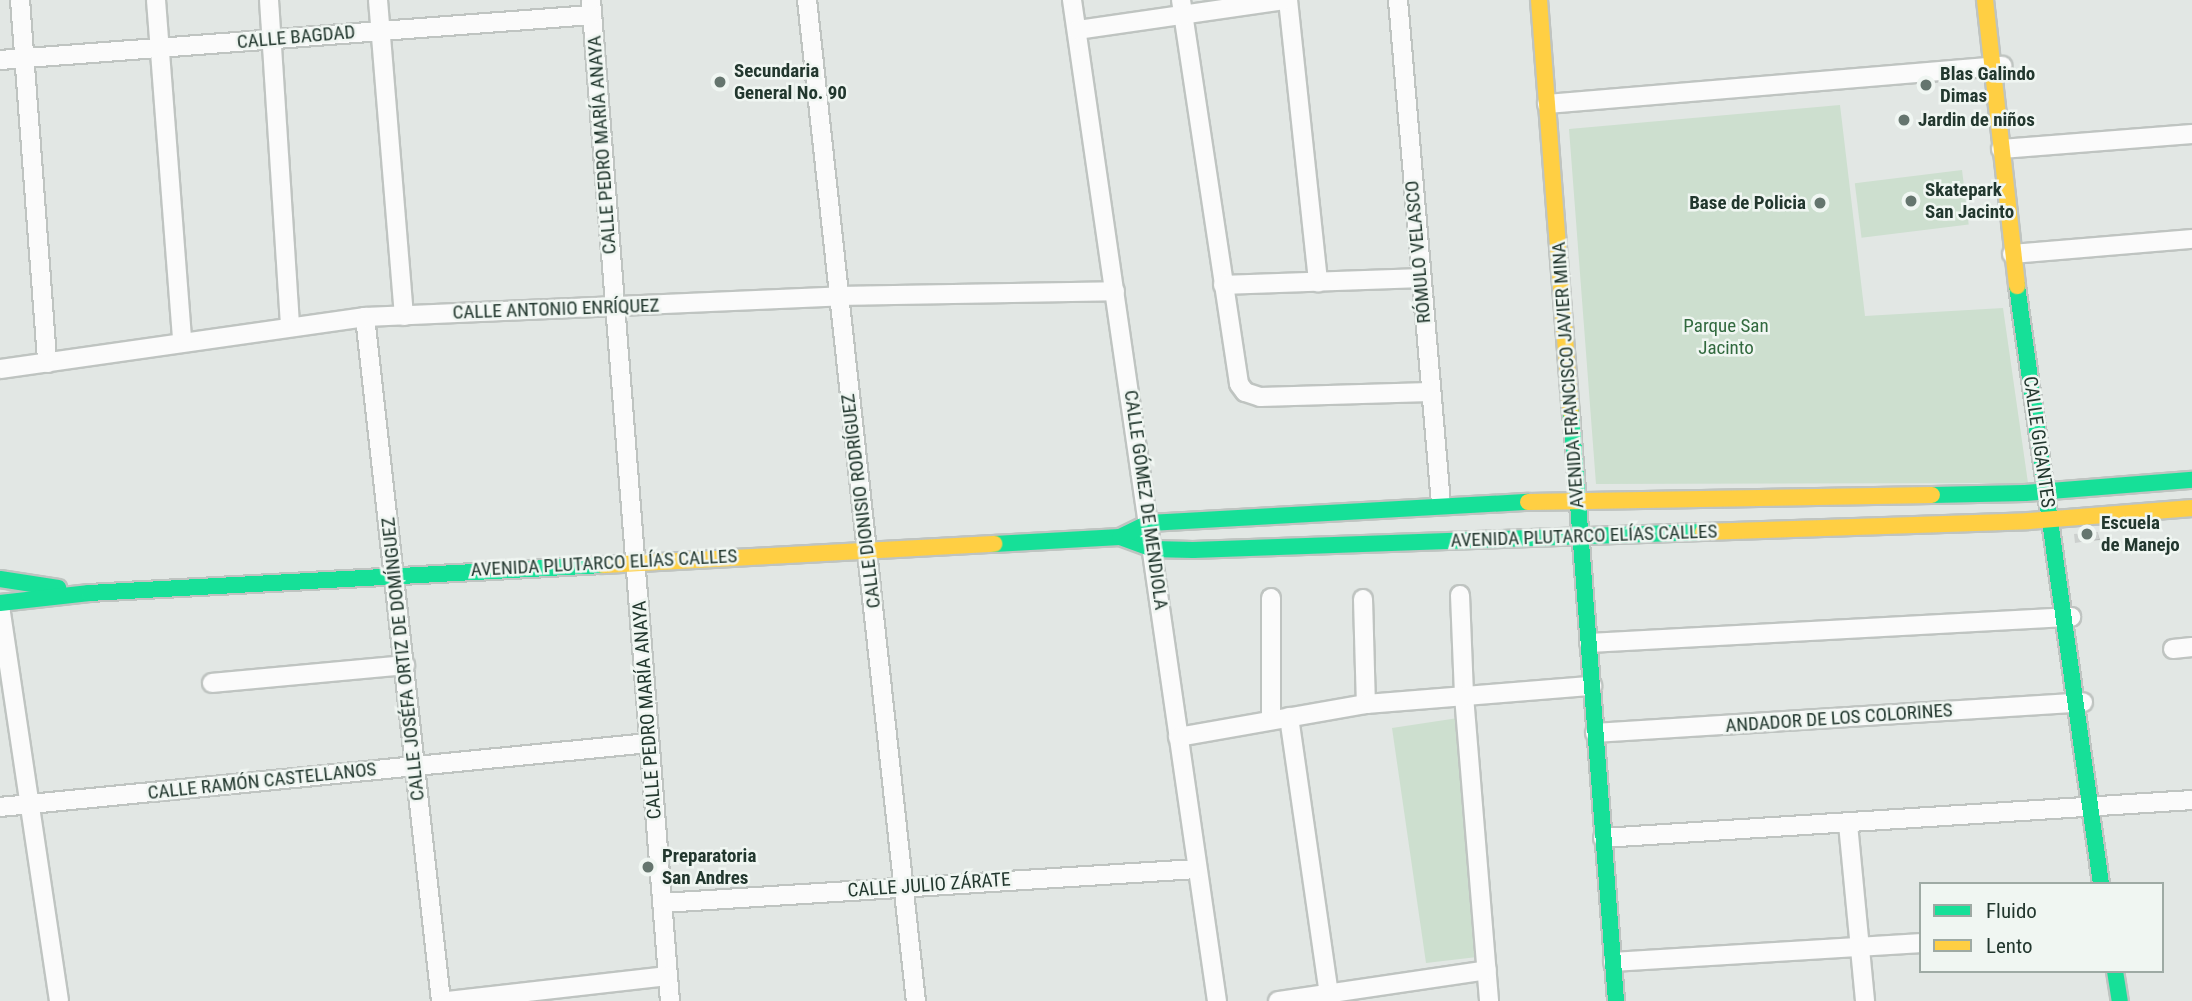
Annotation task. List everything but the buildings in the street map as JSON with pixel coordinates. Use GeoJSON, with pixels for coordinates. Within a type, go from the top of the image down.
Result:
{"type":"FeatureCollection","features":[{"type":"Feature","properties":{"kind":"main road","name":"AVENIDA FRANCISCO JAVIER MINA"},"geometry":{"type":"LineString","coordinates":[[1539,0],[1616,1001]]}},
{"type":"Feature","properties":{"kind":"main road","name":"CALLE GIGANTES"},"geometry":{"type":"LineString","coordinates":[[1984,0],[1997,67],[2001,149],[2011,254],[2080,703],[2101,882]]}},
{"type":"Feature","properties":{"kind":"main road","name":"AVENIDA PLUTARCO ELÍAS CALLES"},"geometry":{"type":"LineString","coordinates":[[1120,537],[1149,523],[1441,504],[1578,499],[2047,492],[2192,480]]}},
{"type":"Feature","properties":{"kind":"main road","name":"AVENIDA PLUTARCO ELÍAS CALLES"},"geometry":{"type":"LineString","coordinates":[[0,605],[89,593],[635,561],[1120,537],[1153,549],[2051,520],[2192,508]]}},
{"type":"Feature","properties":{"kind":"main road","name":"AVENIDA PLUTARCO ELÍAS CALLES"},"geometry":{"type":"LineString","coordinates":[[0,579],[89,593]]}},
{"type":"Feature","properties":{"kind":"main road"},"geometry":{"type":"LineString","coordinates":[[2115,973],[2120,1001]]}},
{"type":"Feature","properties":{"kind":"street"},"geometry":{"type":"LineString","coordinates":[[20,0],[47,363]]}},
{"type":"Feature","properties":{"kind":"street"},"geometry":{"type":"LineString","coordinates":[[156,0],[182,341]]}},
{"type":"Feature","properties":{"kind":"street"},"geometry":{"type":"LineString","coordinates":[[269,0],[290,325]]}},
{"type":"Feature","properties":{"kind":"street"},"geometry":{"type":"LineString","coordinates":[[378,0],[404,316]]}},
{"type":"Feature","properties":{"kind":"street","name":"CALLE DIONISIO RODRÍGUEZ"},"geometry":{"type":"LineString","coordinates":[[807,0],[837,296],[916,1001]]}},
{"type":"Feature","properties":{"kind":"street","name":"CALLE GÓMEZ DE MENDIOLA"},"geometry":{"type":"LineString","coordinates":[[1072,0],[1217,1001]]}},
{"type":"Feature","properties":{"kind":"street"},"geometry":{"type":"LineString","coordinates":[[1077,30],[1182,7],[1286,0],[1318,282]]}},
{"type":"Feature","properties":{"kind":"street","name":"RÓMULO VELASCO"},"geometry":{"type":"LineString","coordinates":[[1398,0],[1441,504]]}},
{"type":"Feature","properties":{"kind":"street","name":"CALLE BAGDAD"},"geometry":{"type":"LineString","coordinates":[[0,60],[381,31],[592,7]]}},
{"type":"Feature","properties":{"kind":"street","name":"CALLE PEDRO MARÍA ANAYA"},"geometry":{"type":"LineString","coordinates":[[592,7],[670,1001]]}},
{"type":"Feature","properties":{"kind":"street"},"geometry":{"type":"LineString","coordinates":[[1182,7],[1237,375],[1245,392],[1260,397],[1430,392]]}},
{"type":"Feature","properties":{"kind":"street"},"geometry":{"type":"LineString","coordinates":[[1547,104],[1997,67]]}},
{"type":"Feature","properties":{"kind":"street"},"geometry":{"type":"LineString","coordinates":[[2001,149],[2192,134]]}},
{"type":"Feature","properties":{"kind":"street"},"geometry":{"type":"LineString","coordinates":[[2011,254],[2192,239]]}},
{"type":"Feature","properties":{"kind":"street"},"geometry":{"type":"LineString","coordinates":[[1223,285],[1420,278]]}},
{"type":"Feature","properties":{"kind":"street","name":"CALLE ANTONIO ENRÍQUEZ"},"geometry":{"type":"LineString","coordinates":[[0,369],[290,325],[365,317],[837,296],[1115,291]]}},
{"type":"Feature","properties":{"kind":"street","name":"CALLE JOSÉFA ORTIZ DE DOMÍNGUEZ"},"geometry":{"type":"LineString","coordinates":[[365,317],[441,1001]]}},
{"type":"Feature","properties":{"kind":"street"},"geometry":{"type":"LineString","coordinates":[[1460,595],[1464,696],[1489,1001]]}},
{"type":"Feature","properties":{"kind":"street"},"geometry":{"type":"LineString","coordinates":[[1271,598],[1280,718],[1329,993]]}},
{"type":"Feature","properties":{"kind":"street"},"geometry":{"type":"LineString","coordinates":[[1363,599],[1366,705]]}},
{"type":"Feature","properties":{"kind":"street"},"geometry":{"type":"LineString","coordinates":[[0,605],[59,1001]]}},
{"type":"Feature","properties":{"kind":"street"},"geometry":{"type":"LineString","coordinates":[[1589,643],[2067,617]]}},
{"type":"Feature","properties":{"kind":"street"},"geometry":{"type":"LineString","coordinates":[[2173,649],[2192,647]]}},
{"type":"Feature","properties":{"kind":"street"},"geometry":{"type":"LineString","coordinates":[[212,683],[405,665]]}},
{"type":"Feature","properties":{"kind":"street"},"geometry":{"type":"LineString","coordinates":[[1178,737],[1366,705],[1592,686]]}},
{"type":"Feature","properties":{"kind":"street","name":"ANDADOR DE LOS COLORINES"},"geometry":{"type":"LineString","coordinates":[[1595,733],[2080,703]]}},
{"type":"Feature","properties":{"kind":"street","name":"CALLE RAMÓN CASTELLANOS"},"geometry":{"type":"LineString","coordinates":[[0,807],[649,743]]}},
{"type":"Feature","properties":{"kind":"street"},"geometry":{"type":"LineString","coordinates":[[1603,838],[2192,800]]}},
{"type":"Feature","properties":{"kind":"street"},"geometry":{"type":"LineString","coordinates":[[1848,824],[1865,1001]]}},
{"type":"Feature","properties":{"kind":"street","name":"CALLE JULIO ZÁRATE"},"geometry":{"type":"LineString","coordinates":[[662,903],[1197,869]]}},
{"type":"Feature","properties":{"kind":"street"},"geometry":{"type":"LineString","coordinates":[[1613,962],[1919,943]]}},
{"type":"Feature","properties":{"kind":"street"},"geometry":{"type":"LineString","coordinates":[[1278,1001],[1487,971]]}},
{"type":"Feature","properties":{"kind":"street"},"geometry":{"type":"LineString","coordinates":[[448,1001],[668,976]]}},
{"type":"Feature","properties":{"kind":"green space","name":"Parque San Jacinto"},"geometry":{"type":"Polygon","coordinates":[[[1840,105],[1865,316],[2003,308],[2028,483],[1596,484],[1569,129],[1840,105]]]}},
{"type":"Feature","properties":{"kind":"green space","name":"Skatepark San Jacinto"},"geometry":{"type":"Polygon","coordinates":[[[1962,170],[1969,225],[1862,238],[1855,183],[1962,170]]]}},
{"type":"Feature","properties":{"kind":"green space"},"geometry":{"type":"Polygon","coordinates":[[[1458,718],[1477,957],[1426,963],[1392,728],[1458,718]]]}},
{"type":"Feature","properties":{"kind":"traffic: fast"},"geometry":{"type":"LineString","coordinates":[[2017,286],[2101,882]]}},
{"type":"Feature","properties":{"kind":"traffic: fast"},"geometry":{"type":"LineString","coordinates":[[1571,412],[1616,1001]]}},
{"type":"Feature","properties":{"kind":"traffic: fast"},"geometry":{"type":"LineString","coordinates":[[1932,495],[2025,493],[2192,480]]}},
{"type":"Feature","properties":{"kind":"traffic: fast"},"geometry":{"type":"LineString","coordinates":[[994,544],[1120,537],[1149,523],[1528,502]]}},
{"type":"Feature","properties":{"kind":"traffic: fast"},"geometry":{"type":"LineString","coordinates":[[1120,537],[1153,549],[1193,550],[1703,532]]}},
{"type":"Feature","properties":{"kind":"traffic: fast"},"geometry":{"type":"LineString","coordinates":[[0,603],[89,593],[603,565]]}},
{"type":"Feature","properties":{"kind":"traffic: fast"},"geometry":{"type":"LineString","coordinates":[[0,579],[58,588]]}},
{"type":"Feature","properties":{"kind":"traffic: fast"},"geometry":{"type":"LineString","coordinates":[[2115,973],[2120,1001]]}},
{"type":"Feature","properties":{"kind":"traffic: slow"},"geometry":{"type":"LineString","coordinates":[[1539,0],[1571,412]]}},
{"type":"Feature","properties":{"kind":"traffic: slow"},"geometry":{"type":"LineString","coordinates":[[1985,0],[2017,286]]}},
{"type":"Feature","properties":{"kind":"traffic: slow"},"geometry":{"type":"LineString","coordinates":[[1528,502],[1932,495]]}},
{"type":"Feature","properties":{"kind":"traffic: slow"},"geometry":{"type":"LineString","coordinates":[[1703,532],[2028,521],[2192,508]]}},
{"type":"Feature","properties":{"kind":"traffic: slow"},"geometry":{"type":"LineString","coordinates":[[603,565],[994,544]]}},
{"type":"Feature","properties":{"kind":"place","name":"Secundaria General No. 90"},"geometry":{"type":"Point","coordinates":[720,82]}},
{"type":"Feature","properties":{"kind":"place","name":"Blas Galindo Dimas"},"geometry":{"type":"Point","coordinates":[1926,85]}},
{"type":"Feature","properties":{"kind":"place","name":"Jardin de niños"},"geometry":{"type":"Point","coordinates":[1904,120]}},
{"type":"Feature","properties":{"kind":"place","name":"Skatepark San Jacinto"},"geometry":{"type":"Point","coordinates":[1911,201]}},
{"type":"Feature","properties":{"kind":"place","name":"Base de Policia"},"geometry":{"type":"Point","coordinates":[1820,203]}},
{"type":"Feature","properties":{"kind":"place","name":"Escuela de Manejo"},"geometry":{"type":"Point","coordinates":[2087,534]}},
{"type":"Feature","properties":{"kind":"place","name":"Preparatoria San Andres"},"geometry":{"type":"Point","coordinates":[648,867]}}]}
